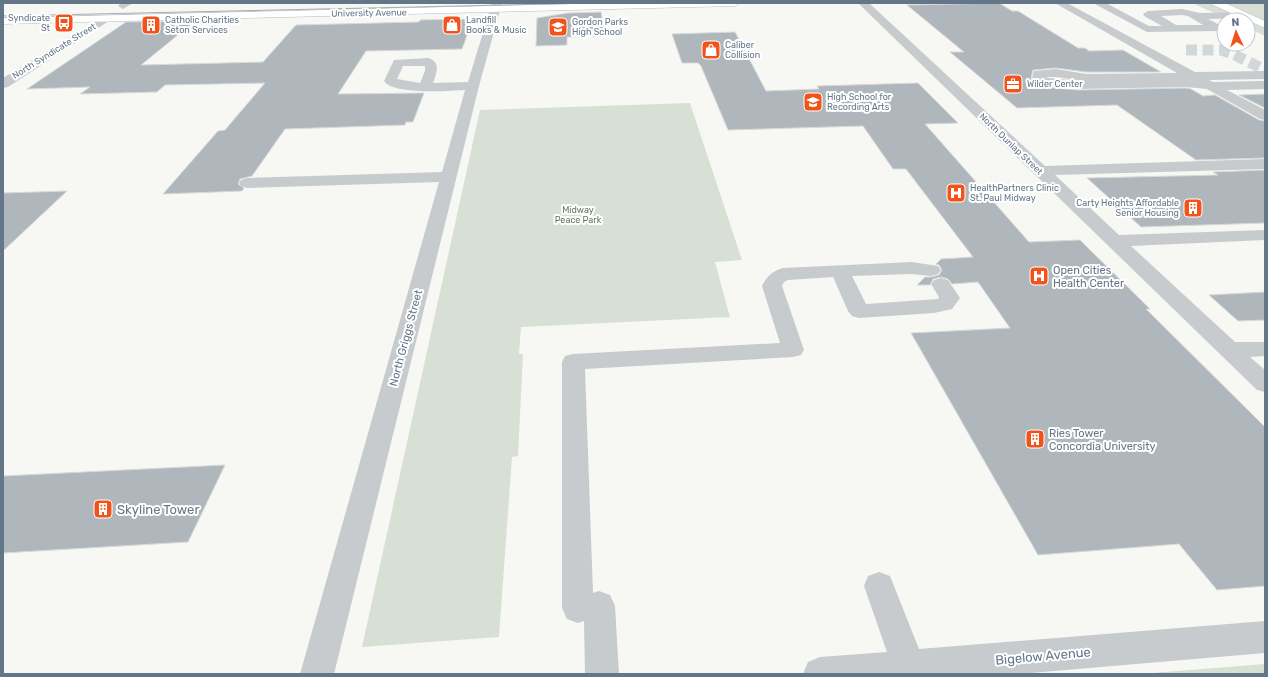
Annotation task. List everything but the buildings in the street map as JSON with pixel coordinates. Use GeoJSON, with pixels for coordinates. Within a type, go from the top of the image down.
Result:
{"type":"FeatureCollection","features":[{"type":"Feature","properties":{"kind":"main road","name":"University Avenue"},"geometry":{"type":"LineString","coordinates":[[3,21],[496,6],[735,3]]}},
{"type":"Feature","properties":{"kind":"main road"},"geometry":{"type":"LineString","coordinates":[[1216,3],[1236,12]]}},
{"type":"Feature","properties":{"kind":"main road"},"geometry":{"type":"LineString","coordinates":[[109,6],[139,6]]}},
{"type":"Feature","properties":{"kind":"street","name":"North Dunlap Street"},"geometry":{"type":"LineString","coordinates":[[863,3],[1265,384]]}},
{"type":"Feature","properties":{"kind":"street"},"geometry":{"type":"LineString","coordinates":[[1060,3],[1265,116]]}},
{"type":"Feature","properties":{"kind":"street"},"geometry":{"type":"LineString","coordinates":[[1098,3],[1147,29]]}},
{"type":"Feature","properties":{"kind":"street","name":"North Griggs Street"},"geometry":{"type":"LineString","coordinates":[[317,674],[473,86],[496,6]]}},
{"type":"Feature","properties":{"kind":"street"},"geometry":{"type":"LineString","coordinates":[[1175,28],[1148,14],[1182,12],[1200,16]]}},
{"type":"Feature","properties":{"kind":"street"},"geometry":{"type":"LineString","coordinates":[[1108,30],[1218,28],[1192,16],[1216,16]]}},
{"type":"Feature","properties":{"kind":"street","name":"North Syndicate Street"},"geometry":{"type":"LineString","coordinates":[[3,84],[105,19]]}},
{"type":"Feature","properties":{"kind":"street"},"geometry":{"type":"LineString","coordinates":[[1129,41],[1153,41]]}},
{"type":"Feature","properties":{"kind":"street"},"geometry":{"type":"LineString","coordinates":[[1265,75],[1086,78],[1056,73],[1038,74],[1038,78],[1045,82],[1078,86],[1185,83],[1211,86],[1265,85]]}},
{"type":"Feature","properties":{"kind":"street"},"geometry":{"type":"LineString","coordinates":[[425,87],[473,86]]}},
{"type":"Feature","properties":{"kind":"street"},"geometry":{"type":"LineString","coordinates":[[1040,171],[1265,164]]}},
{"type":"Feature","properties":{"kind":"street"},"geometry":{"type":"LineString","coordinates":[[247,183],[449,177]]}},
{"type":"Feature","properties":{"kind":"street"},"geometry":{"type":"LineString","coordinates":[[1116,242],[1265,235]]}},
{"type":"Feature","properties":{"kind":"street"},"geometry":{"type":"LineString","coordinates":[[602,674],[588,607],[573,362],[793,350],[772,286],[775,279],[783,274],[840,271],[912,268],[936,277],[950,298],[945,304],[934,307],[859,311],[840,271]]}},
{"type":"Feature","properties":{"kind":"street"},"geometry":{"type":"LineString","coordinates":[[1229,350],[1265,349]]}},
{"type":"Feature","properties":{"kind":"street"},"geometry":{"type":"LineString","coordinates":[[879,586],[909,667]]}},
{"type":"Feature","properties":{"kind":"street","name":"Bigelow Avenue"},"geometry":{"type":"LineString","coordinates":[[820,674],[1265,637]]}},
{"type":"Feature","properties":{"kind":"green space"},"geometry":{"type":"Polygon","coordinates":[[[1192,3],[1265,3],[1265,36],[1256,32],[1256,12],[1216,12],[1216,14],[1192,3]]]}},
{"type":"Feature","properties":{"kind":"green space","name":"Midway Peace Park"},"geometry":{"type":"Polygon","coordinates":[[[690,103],[742,260],[715,262],[730,317],[521,327],[519,354],[523,354],[518,456],[512,457],[499,637],[362,647],[480,110],[690,103]]]}},
{"type":"Feature","properties":{"kind":"green space"},"geometry":{"type":"Polygon","coordinates":[[[1265,664],[1265,674],[1139,674],[1265,664]]]}},
{"type":"Feature","properties":{"kind":"tunnel"},"geometry":{"type":"LineString","coordinates":[[1186,50],[1221,50],[1233,54],[1265,70]]}},
{"type":"Feature","properties":{"kind":"tram line"},"geometry":{"type":"LineString","coordinates":[[3,16],[596,3]]}},
{"type":"Feature","properties":{"kind":"place","name":"Syndicate St"},"geometry":{"type":"Point","coordinates":[64,23]}},
{"type":"Feature","properties":{"kind":"place","name":"Catholic Charities Seton Services"},"geometry":{"type":"Point","coordinates":[151,25]}},
{"type":"Feature","properties":{"kind":"place","name":"Landfill Books & Music"},"geometry":{"type":"Point","coordinates":[452,25]}},
{"type":"Feature","properties":{"kind":"place","name":"Gordon Parks High School"},"geometry":{"type":"Point","coordinates":[558,27]}},
{"type":"Feature","properties":{"kind":"place","name":"Caliber Collision"},"geometry":{"type":"Point","coordinates":[711,50]}},
{"type":"Feature","properties":{"kind":"place","name":"Wilder Center"},"geometry":{"type":"Point","coordinates":[1013,84]}},
{"type":"Feature","properties":{"kind":"place","name":"High School for Recording Arts"},"geometry":{"type":"Point","coordinates":[813,102]}},
{"type":"Feature","properties":{"kind":"place","name":"HealthPartners Clinic St. Paul Midway"},"geometry":{"type":"Point","coordinates":[956,193]}},
{"type":"Feature","properties":{"kind":"place","name":"Carty Heights Affordable Senior Housing"},"geometry":{"type":"Point","coordinates":[1193,208]}},
{"type":"Feature","properties":{"kind":"place","name":"Open Cities Health Center"},"geometry":{"type":"Point","coordinates":[1039,276]}},
{"type":"Feature","properties":{"kind":"place","name":"Ries Tower Concordia University"},"geometry":{"type":"Point","coordinates":[1035,439]}},
{"type":"Feature","properties":{"kind":"place","name":"Skyline Tower"},"geometry":{"type":"Point","coordinates":[103,509]}}]}
